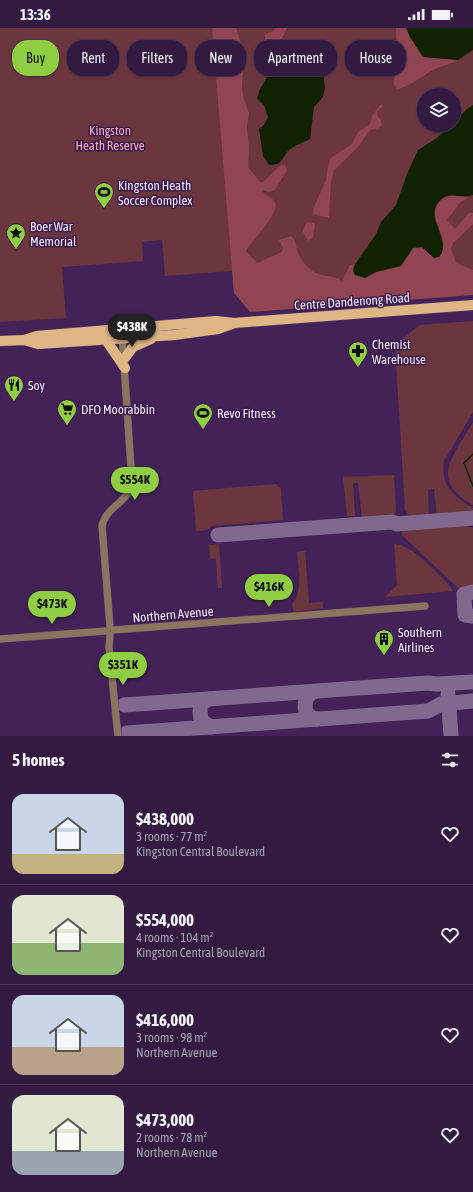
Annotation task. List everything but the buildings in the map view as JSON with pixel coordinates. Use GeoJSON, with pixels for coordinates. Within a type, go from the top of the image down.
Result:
{"type":"FeatureCollection","features":[{"type":"Feature","properties":{"kind":"main road","name":"Centre Dandenong Road"},"geometry":{"type":"LineString","coordinates":[[24,340],[38,344],[106,340],[122,334],[216,321],[234,323],[473,305]]}},
{"type":"Feature","properties":{"kind":"main road","name":"Centre Dandenong Road"},"geometry":{"type":"LineString","coordinates":[[0,341],[24,340],[37,336],[122,334],[158,336],[218,329],[234,323]]}},
{"type":"Feature","properties":{"kind":"main road"},"geometry":{"type":"LineString","coordinates":[[106,340],[124,364],[133,347],[158,336]]}},
{"type":"Feature","properties":{"kind":"street"},"geometry":{"type":"LineString","coordinates":[[118,736],[109,647],[110,631],[101,529],[107,513],[127,497],[132,485],[122,334]]}},
{"type":"Feature","properties":{"kind":"street","name":"Northern Avenue"},"geometry":{"type":"LineString","coordinates":[[0,639],[424,606]]}},
{"type":"Feature","properties":{"kind":"green space","name":"Kingston Heath Reserve"},"geometry":{"type":"Polygon","coordinates":[[[0,28],[473,28],[473,295],[234,293],[232,271],[165,276],[162,240],[142,242],[143,261],[62,267],[66,318],[0,322],[0,28]]]}},
{"type":"Feature","properties":{"kind":"green space"},"geometry":{"type":"Polygon","coordinates":[[[473,321],[473,412],[444,461],[443,469],[446,484],[454,495],[473,508],[473,513],[437,516],[434,489],[428,490],[429,517],[410,517],[405,510],[395,345],[420,325],[473,321]]]}},
{"type":"Feature","properties":{"kind":"green space"},"geometry":{"type":"Polygon","coordinates":[[[473,422],[473,505],[459,495],[451,486],[448,476],[449,466],[453,456],[473,422]]]}},
{"type":"Feature","properties":{"kind":"green space"},"geometry":{"type":"Polygon","coordinates":[[[394,475],[396,511],[394,515],[362,518],[358,483],[353,483],[355,516],[347,516],[343,477],[394,475]]]}},
{"type":"Feature","properties":{"kind":"green space"},"geometry":{"type":"Polygon","coordinates":[[[275,484],[281,488],[283,520],[212,526],[207,530],[196,531],[193,491],[275,484]]]}},
{"type":"Feature","properties":{"kind":"green space"},"geometry":{"type":"Polygon","coordinates":[[[460,524],[473,528],[473,588],[459,589],[402,535],[402,529],[460,524]]]}},
{"type":"Feature","properties":{"kind":"green space"},"geometry":{"type":"Polygon","coordinates":[[[219,544],[222,588],[218,588],[216,558],[210,559],[209,545],[219,544]]]}},
{"type":"Feature","properties":{"kind":"green space"},"geometry":{"type":"Polygon","coordinates":[[[394,544],[408,548],[415,553],[448,584],[453,591],[385,597],[397,585],[394,544]]]}},
{"type":"Feature","properties":{"kind":"green space"},"geometry":{"type":"Polygon","coordinates":[[[305,551],[309,603],[323,602],[323,608],[294,612],[292,604],[296,599],[299,586],[297,552],[305,551]]]}},
{"type":"Feature","properties":{"kind":"shaded area"},"geometry":{"type":"Polygon","coordinates":[[[212,28],[236,28],[240,40],[213,40],[212,28]]]}},
{"type":"Feature","properties":{"kind":"shaded area"},"geometry":{"type":"Polygon","coordinates":[[[275,28],[287,28],[282,40],[265,40],[265,34],[274,31],[275,28]]]}},
{"type":"Feature","properties":{"kind":"shaded area"},"geometry":{"type":"Polygon","coordinates":[[[396,28],[406,28],[423,57],[458,60],[437,68],[413,83],[397,89],[394,84],[395,76],[406,76],[406,40],[396,40],[396,28]]]}},
{"type":"Feature","properties":{"kind":"shaded area"},"geometry":{"type":"Polygon","coordinates":[[[406,28],[473,28],[473,50],[458,60],[423,57],[406,28]]]}},
{"type":"Feature","properties":{"kind":"shaded area"},"geometry":{"type":"Polygon","coordinates":[[[216,76],[243,76],[242,88],[244,100],[249,113],[247,127],[249,148],[248,167],[260,182],[263,182],[281,165],[285,165],[287,170],[275,190],[269,192],[262,191],[274,201],[275,205],[271,218],[246,251],[257,263],[282,252],[283,248],[279,240],[291,236],[295,242],[299,255],[307,267],[317,274],[334,277],[342,281],[350,265],[356,264],[354,266],[367,277],[376,272],[401,266],[413,248],[422,247],[434,258],[439,257],[443,247],[443,239],[436,221],[435,209],[437,204],[445,197],[452,195],[469,197],[460,203],[447,220],[455,229],[469,213],[473,213],[473,224],[453,243],[451,249],[456,263],[473,270],[473,295],[250,312],[234,293],[216,76]]]}},
{"type":"Feature","properties":{"kind":"shaded area"},"geometry":{"type":"Polygon","coordinates":[[[267,76],[324,76],[325,88],[323,97],[314,107],[310,139],[290,149],[279,163],[274,165],[269,165],[263,156],[259,129],[264,125],[268,117],[264,105],[257,99],[259,91],[267,76]]]}},
{"type":"Feature","properties":{"kind":"shaded area"},"geometry":{"type":"Polygon","coordinates":[[[381,104],[383,106],[379,109],[377,114],[382,125],[379,128],[370,130],[359,146],[334,170],[331,183],[329,218],[313,214],[314,207],[326,180],[331,158],[352,144],[358,132],[370,124],[372,116],[381,104]]]}},
{"type":"Feature","properties":{"kind":"shaded area"},"geometry":{"type":"Polygon","coordinates":[[[473,105],[473,195],[446,197],[438,203],[435,209],[435,216],[443,244],[439,257],[434,258],[422,247],[413,248],[401,266],[376,272],[365,278],[355,275],[353,271],[354,266],[376,234],[381,222],[396,205],[407,174],[418,150],[443,132],[461,132],[461,115],[473,105]]]}},
{"type":"Feature","properties":{"kind":"shaded area"},"geometry":{"type":"Polygon","coordinates":[[[309,222],[314,223],[315,226],[313,237],[308,241],[303,232],[305,224],[309,222]]]}},
{"type":"Feature","properties":{"kind":"waterway"},"geometry":{"type":"LineString","coordinates":[[473,454],[464,463],[473,486]]}},
{"type":"Feature","properties":{"kind":"taxiway"},"geometry":{"type":"LineString","coordinates":[[218,535],[392,522],[397,524],[473,518]]}},
{"type":"Feature","properties":{"kind":"taxiway"},"geometry":{"type":"LineString","coordinates":[[473,592],[464,594],[465,615],[473,616]]}},
{"type":"Feature","properties":{"kind":"taxiway"},"geometry":{"type":"LineString","coordinates":[[124,705],[428,683],[473,682]]}},
{"type":"Feature","properties":{"kind":"taxiway"},"geometry":{"type":"LineString","coordinates":[[314,692],[306,699],[305,707],[307,714],[310,717],[317,719]]}},
{"type":"Feature","properties":{"kind":"taxiway"},"geometry":{"type":"LineString","coordinates":[[448,694],[451,736]]}},
{"type":"Feature","properties":{"kind":"taxiway"},"geometry":{"type":"LineString","coordinates":[[209,699],[201,703],[200,710],[201,721],[211,727]]}},
{"type":"Feature","properties":{"kind":"taxiway"},"geometry":{"type":"LineString","coordinates":[[127,733],[428,711],[441,704],[473,701]]}},
{"type":"Feature","properties":{"kind":"place","name":"Kingston Heath Soccer Complex"},"geometry":{"type":"Point","coordinates":[104,209]}},
{"type":"Feature","properties":{"kind":"place","name":"Boer War Memorial"},"geometry":{"type":"Point","coordinates":[16,250]}},
{"type":"Feature","properties":{"kind":"place","name":"Chemist Warehouse"},"geometry":{"type":"Point","coordinates":[358,368]}},
{"type":"Feature","properties":{"kind":"place","name":"Soy"},"geometry":{"type":"Point","coordinates":[14,402]}},
{"type":"Feature","properties":{"kind":"place","name":"DFO Moorabbin"},"geometry":{"type":"Point","coordinates":[67,426]}},
{"type":"Feature","properties":{"kind":"place","name":"Revo Fitness"},"geometry":{"type":"Point","coordinates":[203,430]}},
{"type":"Feature","properties":{"kind":"place","name":"Southern Airlines"},"geometry":{"type":"Point","coordinates":[384,656]}}]}
